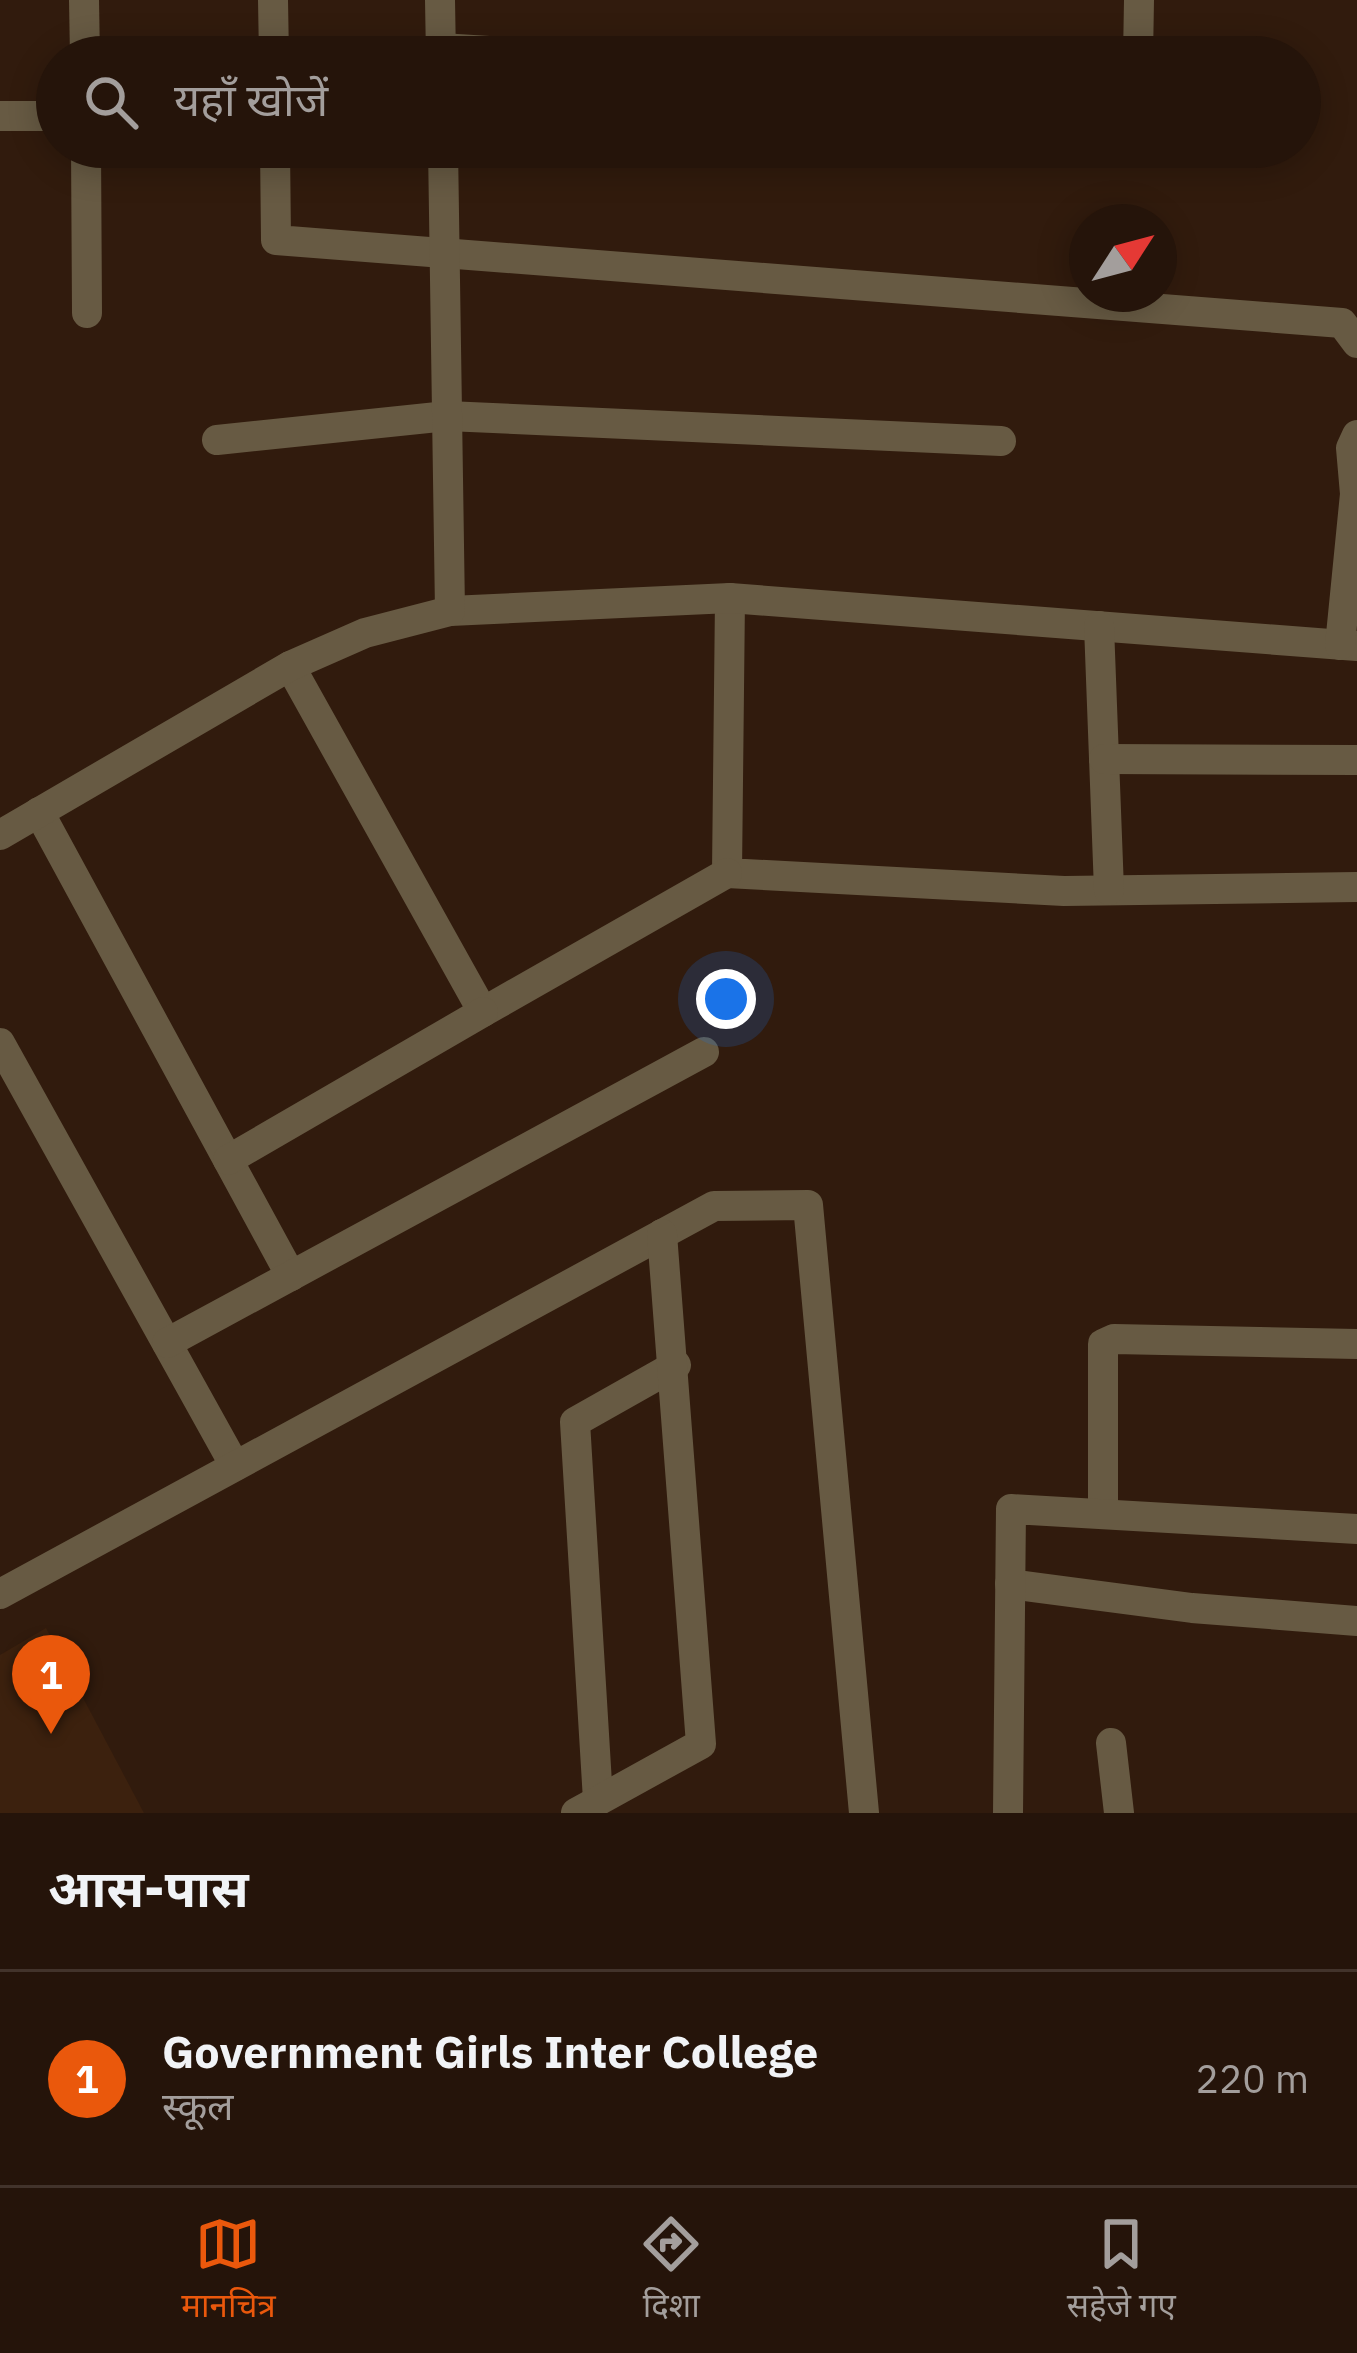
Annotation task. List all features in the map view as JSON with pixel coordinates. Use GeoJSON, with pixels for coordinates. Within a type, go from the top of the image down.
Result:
{"type":"FeatureCollection","features":[{"type":"Feature","properties":{"kind":"street"},"geometry":{"type":"LineString","coordinates":[[84,0],[85,36]]}},
{"type":"Feature","properties":{"kind":"street"},"geometry":{"type":"LineString","coordinates":[[273,0],[274,36]]}},
{"type":"Feature","properties":{"kind":"street"},"geometry":{"type":"LineString","coordinates":[[440,0],[441,36]]}},
{"type":"Feature","properties":{"kind":"street"},"geometry":{"type":"LineString","coordinates":[[1138,36],[1139,0]]}},
{"type":"Feature","properties":{"kind":"street"},"geometry":{"type":"LineString","coordinates":[[0,116],[36,116]]}},
{"type":"Feature","properties":{"kind":"street"},"geometry":{"type":"LineString","coordinates":[[86,168],[87,313]]}},
{"type":"Feature","properties":{"kind":"street"},"geometry":{"type":"LineString","coordinates":[[275,168],[276,240],[1342,323],[1357,344]]}},
{"type":"Feature","properties":{"kind":"street"},"geometry":{"type":"LineString","coordinates":[[443,168],[450,611]]}},
{"type":"Feature","properties":{"kind":"street"},"geometry":{"type":"LineString","coordinates":[[217,440],[447,416],[1000,441]]}},
{"type":"Feature","properties":{"kind":"street"},"geometry":{"type":"LineString","coordinates":[[0,835],[290,666],[365,633],[450,611],[730,598],[1348,646],[1354,494],[1351,448],[1357,435]]}},
{"type":"Feature","properties":{"kind":"street"},"geometry":{"type":"LineString","coordinates":[[727,873],[730,598]]}},
{"type":"Feature","properties":{"kind":"street"},"geometry":{"type":"LineString","coordinates":[[1099,626],[1109,890]]}},
{"type":"Feature","properties":{"kind":"street"},"geometry":{"type":"LineString","coordinates":[[290,666],[482,1012]]}},
{"type":"Feature","properties":{"kind":"street"},"geometry":{"type":"LineString","coordinates":[[1104,758],[1357,760]]}},
{"type":"Feature","properties":{"kind":"street"},"geometry":{"type":"LineString","coordinates":[[39,812],[291,1276]]}},
{"type":"Feature","properties":{"kind":"street"},"geometry":{"type":"LineString","coordinates":[[228,1160],[727,873],[1109,890],[1357,887]]}},
{"type":"Feature","properties":{"kind":"street"},"geometry":{"type":"LineString","coordinates":[[1,1049],[236,1466]]}},
{"type":"Feature","properties":{"kind":"street"},"geometry":{"type":"LineString","coordinates":[[167,1343],[704,1052]]}},
{"type":"Feature","properties":{"kind":"street"},"geometry":{"type":"LineString","coordinates":[[0,1594],[714,1206],[808,1205],[864,1813]]}},
{"type":"Feature","properties":{"kind":"street"},"geometry":{"type":"LineString","coordinates":[[662,1234],[676,1365],[701,1744],[587,1807],[574,1422],[676,1365]]}},
{"type":"Feature","properties":{"kind":"street"},"geometry":{"type":"LineString","coordinates":[[1102,1514],[1103,1344],[1114,1339],[1357,1344]]}},
{"type":"Feature","properties":{"kind":"street"},"geometry":{"type":"LineString","coordinates":[[1008,1813],[1011,1509],[1357,1529]]}},
{"type":"Feature","properties":{"kind":"street"},"geometry":{"type":"LineString","coordinates":[[1010,1584],[1192,1608],[1357,1621]]}},
{"type":"Feature","properties":{"kind":"street"},"geometry":{"type":"LineString","coordinates":[[1111,1743],[1119,1813]]}},
{"type":"Feature","properties":{"kind":"shaded area"},"geometry":{"type":"Polygon","coordinates":[[[46,1628],[144,1813],[0,1813],[0,1655],[46,1628]]]}},
{"type":"Feature","properties":{"kind":"place","name":"Government Girls Inter College"},"geometry":{"type":"Point","coordinates":[51,1734]}}]}
